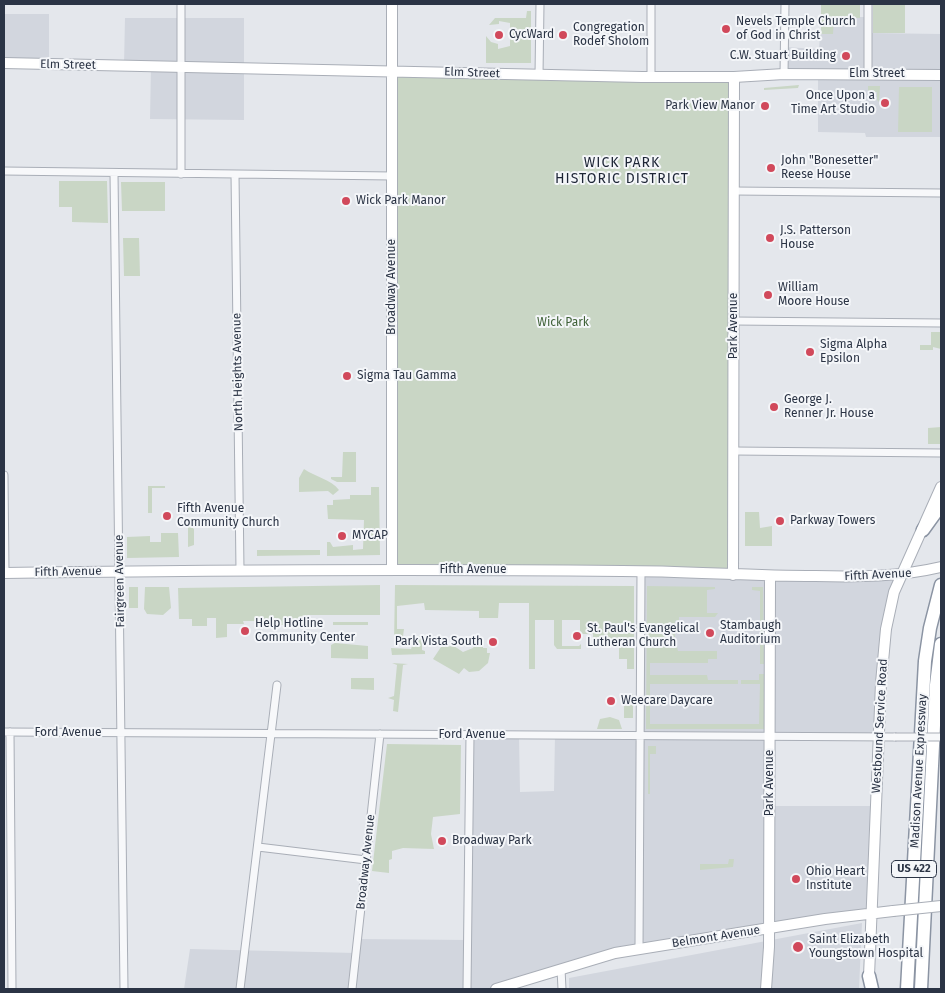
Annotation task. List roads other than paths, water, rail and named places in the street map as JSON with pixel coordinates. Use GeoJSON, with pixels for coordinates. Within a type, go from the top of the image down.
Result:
{"type":"FeatureCollection","features":[{"type":"Feature","properties":{"kind":"highway"},"geometry":{"type":"LineString","coordinates":[[923,530],[941,505]]}},
{"type":"Feature","properties":{"kind":"highway","name":"Madison Avenue Expressway"},"geometry":{"type":"LineString","coordinates":[[907,989],[925,661],[941,585]]}},
{"type":"Feature","properties":{"kind":"highway","name":"Madison Avenue Expressway"},"geometry":{"type":"LineString","coordinates":[[921,989],[936,685],[941,644]]}},
{"type":"Feature","properties":{"kind":"street"},"geometry":{"type":"LineString","coordinates":[[181,4],[181,174]]}},
{"type":"Feature","properties":{"kind":"street","name":"Broadway Avenue"},"geometry":{"type":"LineString","coordinates":[[392,4],[392,569]]}},
{"type":"Feature","properties":{"kind":"street"},"geometry":{"type":"LineString","coordinates":[[540,4],[540,75]]}},
{"type":"Feature","properties":{"kind":"street"},"geometry":{"type":"LineString","coordinates":[[651,4],[651,77]]}},
{"type":"Feature","properties":{"kind":"street"},"geometry":{"type":"LineString","coordinates":[[784,74],[785,4]]}},
{"type":"Feature","properties":{"kind":"street"},"geometry":{"type":"LineString","coordinates":[[868,4],[868,74]]}},
{"type":"Feature","properties":{"kind":"street","name":"Elm Street"},"geometry":{"type":"LineString","coordinates":[[4,64],[392,70],[651,77],[734,77],[784,74],[941,75]]}},
{"type":"Feature","properties":{"kind":"street","name":"Park Avenue"},"geometry":{"type":"LineString","coordinates":[[734,77],[734,575]]}},
{"type":"Feature","properties":{"kind":"street"},"geometry":{"type":"LineString","coordinates":[[4,172],[392,176]]}},
{"type":"Feature","properties":{"kind":"street","name":"Fairgreen Avenue"},"geometry":{"type":"LineString","coordinates":[[114,173],[124,989]]}},
{"type":"Feature","properties":{"kind":"street","name":"North Heights Avenue"},"geometry":{"type":"LineString","coordinates":[[235,174],[240,570]]}},
{"type":"Feature","properties":{"kind":"street"},"geometry":{"type":"LineString","coordinates":[[734,191],[941,193]]}},
{"type":"Feature","properties":{"kind":"street"},"geometry":{"type":"LineString","coordinates":[[734,321],[941,323]]}},
{"type":"Feature","properties":{"kind":"street"},"geometry":{"type":"LineString","coordinates":[[734,451],[938,453],[941,460]]}},
{"type":"Feature","properties":{"kind":"street"},"geometry":{"type":"LineString","coordinates":[[4,475],[4,573]]}},
{"type":"Feature","properties":{"kind":"street","name":"Westbound Service Road"},"geometry":{"type":"LineString","coordinates":[[869,985],[870,913],[885,638],[894,592],[941,487]]}},
{"type":"Feature","properties":{"kind":"street","name":"Fifth Avenue"},"geometry":{"type":"LineString","coordinates":[[4,573],[392,569],[641,571],[770,576],[879,577],[902,575],[941,567]]}},
{"type":"Feature","properties":{"kind":"street"},"geometry":{"type":"LineString","coordinates":[[639,948],[641,571]]}},
{"type":"Feature","properties":{"kind":"street","name":"Park Avenue"},"geometry":{"type":"LineString","coordinates":[[766,989],[769,928],[770,576]]}},
{"type":"Feature","properties":{"kind":"street"},"geometry":{"type":"LineString","coordinates":[[240,989],[277,685]]}},
{"type":"Feature","properties":{"kind":"street"},"geometry":{"type":"LineString","coordinates":[[7,732],[12,989]]}},
{"type":"Feature","properties":{"kind":"street","name":"Ford Avenue"},"geometry":{"type":"LineString","coordinates":[[7,732],[941,737]]}},
{"type":"Feature","properties":{"kind":"street","name":"Broadway Avenue"},"geometry":{"type":"LineString","coordinates":[[352,989],[380,734]]}},
{"type":"Feature","properties":{"kind":"street"},"geometry":{"type":"LineString","coordinates":[[467,989],[470,735]]}},
{"type":"Feature","properties":{"kind":"street"},"geometry":{"type":"LineString","coordinates":[[258,847],[366,860]]}},
{"type":"Feature","properties":{"kind":"street","name":"Belmont Avenue"},"geometry":{"type":"LineString","coordinates":[[496,989],[639,948],[870,913],[941,906]]}},
{"type":"Feature","properties":{"kind":"street"},"geometry":{"type":"LineString","coordinates":[[561,969],[562,989]]}},
{"type":"Feature","properties":{"kind":"place","name":"Nevels Temple Church of God in Christ"},"geometry":{"type":"Point","coordinates":[726,29]}},
{"type":"Feature","properties":{"kind":"place","name":"CycWard"},"geometry":{"type":"Point","coordinates":[499,35]}},
{"type":"Feature","properties":{"kind":"place","name":"Congregation Rodef Sholom"},"geometry":{"type":"Point","coordinates":[563,35]}},
{"type":"Feature","properties":{"kind":"place","name":"C.W. Stuart Building"},"geometry":{"type":"Point","coordinates":[846,56]}},
{"type":"Feature","properties":{"kind":"place","name":"Once Upon a Time Art Studio"},"geometry":{"type":"Point","coordinates":[885,103]}},
{"type":"Feature","properties":{"kind":"place","name":"Park View Manor"},"geometry":{"type":"Point","coordinates":[765,106]}},
{"type":"Feature","properties":{"kind":"place","name":"John \"Bonesetter\" Reese House"},"geometry":{"type":"Point","coordinates":[771,168]}},
{"type":"Feature","properties":{"kind":"place","name":"Wick Park Manor"},"geometry":{"type":"Point","coordinates":[346,201]}},
{"type":"Feature","properties":{"kind":"place","name":"J.S. Patterson House"},"geometry":{"type":"Point","coordinates":[770,238]}},
{"type":"Feature","properties":{"kind":"place","name":"William Moore House"},"geometry":{"type":"Point","coordinates":[768,295]}},
{"type":"Feature","properties":{"kind":"place","name":"Sigma Alpha Epsilon"},"geometry":{"type":"Point","coordinates":[810,352]}},
{"type":"Feature","properties":{"kind":"place","name":"Sigma Tau Gamma"},"geometry":{"type":"Point","coordinates":[347,376]}},
{"type":"Feature","properties":{"kind":"place","name":"George J. Renner Jr. House"},"geometry":{"type":"Point","coordinates":[774,407]}},
{"type":"Feature","properties":{"kind":"place","name":"Fifth Avenue Community Church"},"geometry":{"type":"Point","coordinates":[167,516]}},
{"type":"Feature","properties":{"kind":"place","name":"Parkway Towers"},"geometry":{"type":"Point","coordinates":[780,521]}},
{"type":"Feature","properties":{"kind":"place","name":"MYCAP"},"geometry":{"type":"Point","coordinates":[342,536]}},
{"type":"Feature","properties":{"kind":"place","name":"Help Hotline Community Center"},"geometry":{"type":"Point","coordinates":[245,631]}},
{"type":"Feature","properties":{"kind":"place","name":"Stambaugh Auditorium"},"geometry":{"type":"Point","coordinates":[710,633]}},
{"type":"Feature","properties":{"kind":"place","name":"St. Paul's Evangelical Lutheran Church"},"geometry":{"type":"Point","coordinates":[577,636]}},
{"type":"Feature","properties":{"kind":"place","name":"Park Vista South"},"geometry":{"type":"Point","coordinates":[493,642]}},
{"type":"Feature","properties":{"kind":"place","name":"Weecare Daycare"},"geometry":{"type":"Point","coordinates":[611,701]}},
{"type":"Feature","properties":{"kind":"place","name":"Broadway Park"},"geometry":{"type":"Point","coordinates":[442,841]}},
{"type":"Feature","properties":{"kind":"place","name":"Ohio Heart Institute"},"geometry":{"type":"Point","coordinates":[796,879]}},
{"type":"Feature","properties":{"kind":"place","name":"Saint Elizabeth Youngstown Hospital"},"geometry":{"type":"Point","coordinates":[798,947]}},
{"type":"Feature","properties":{"kind":"district","name":"WICK PARK HISTORIC DISTRICT"},"geometry":{"type":"Point","coordinates":[622,172]}},
{"type":"Feature","properties":{"kind":"park label","name":"Wick Park"},"geometry":{"type":"Point","coordinates":[563,323]}}]}
